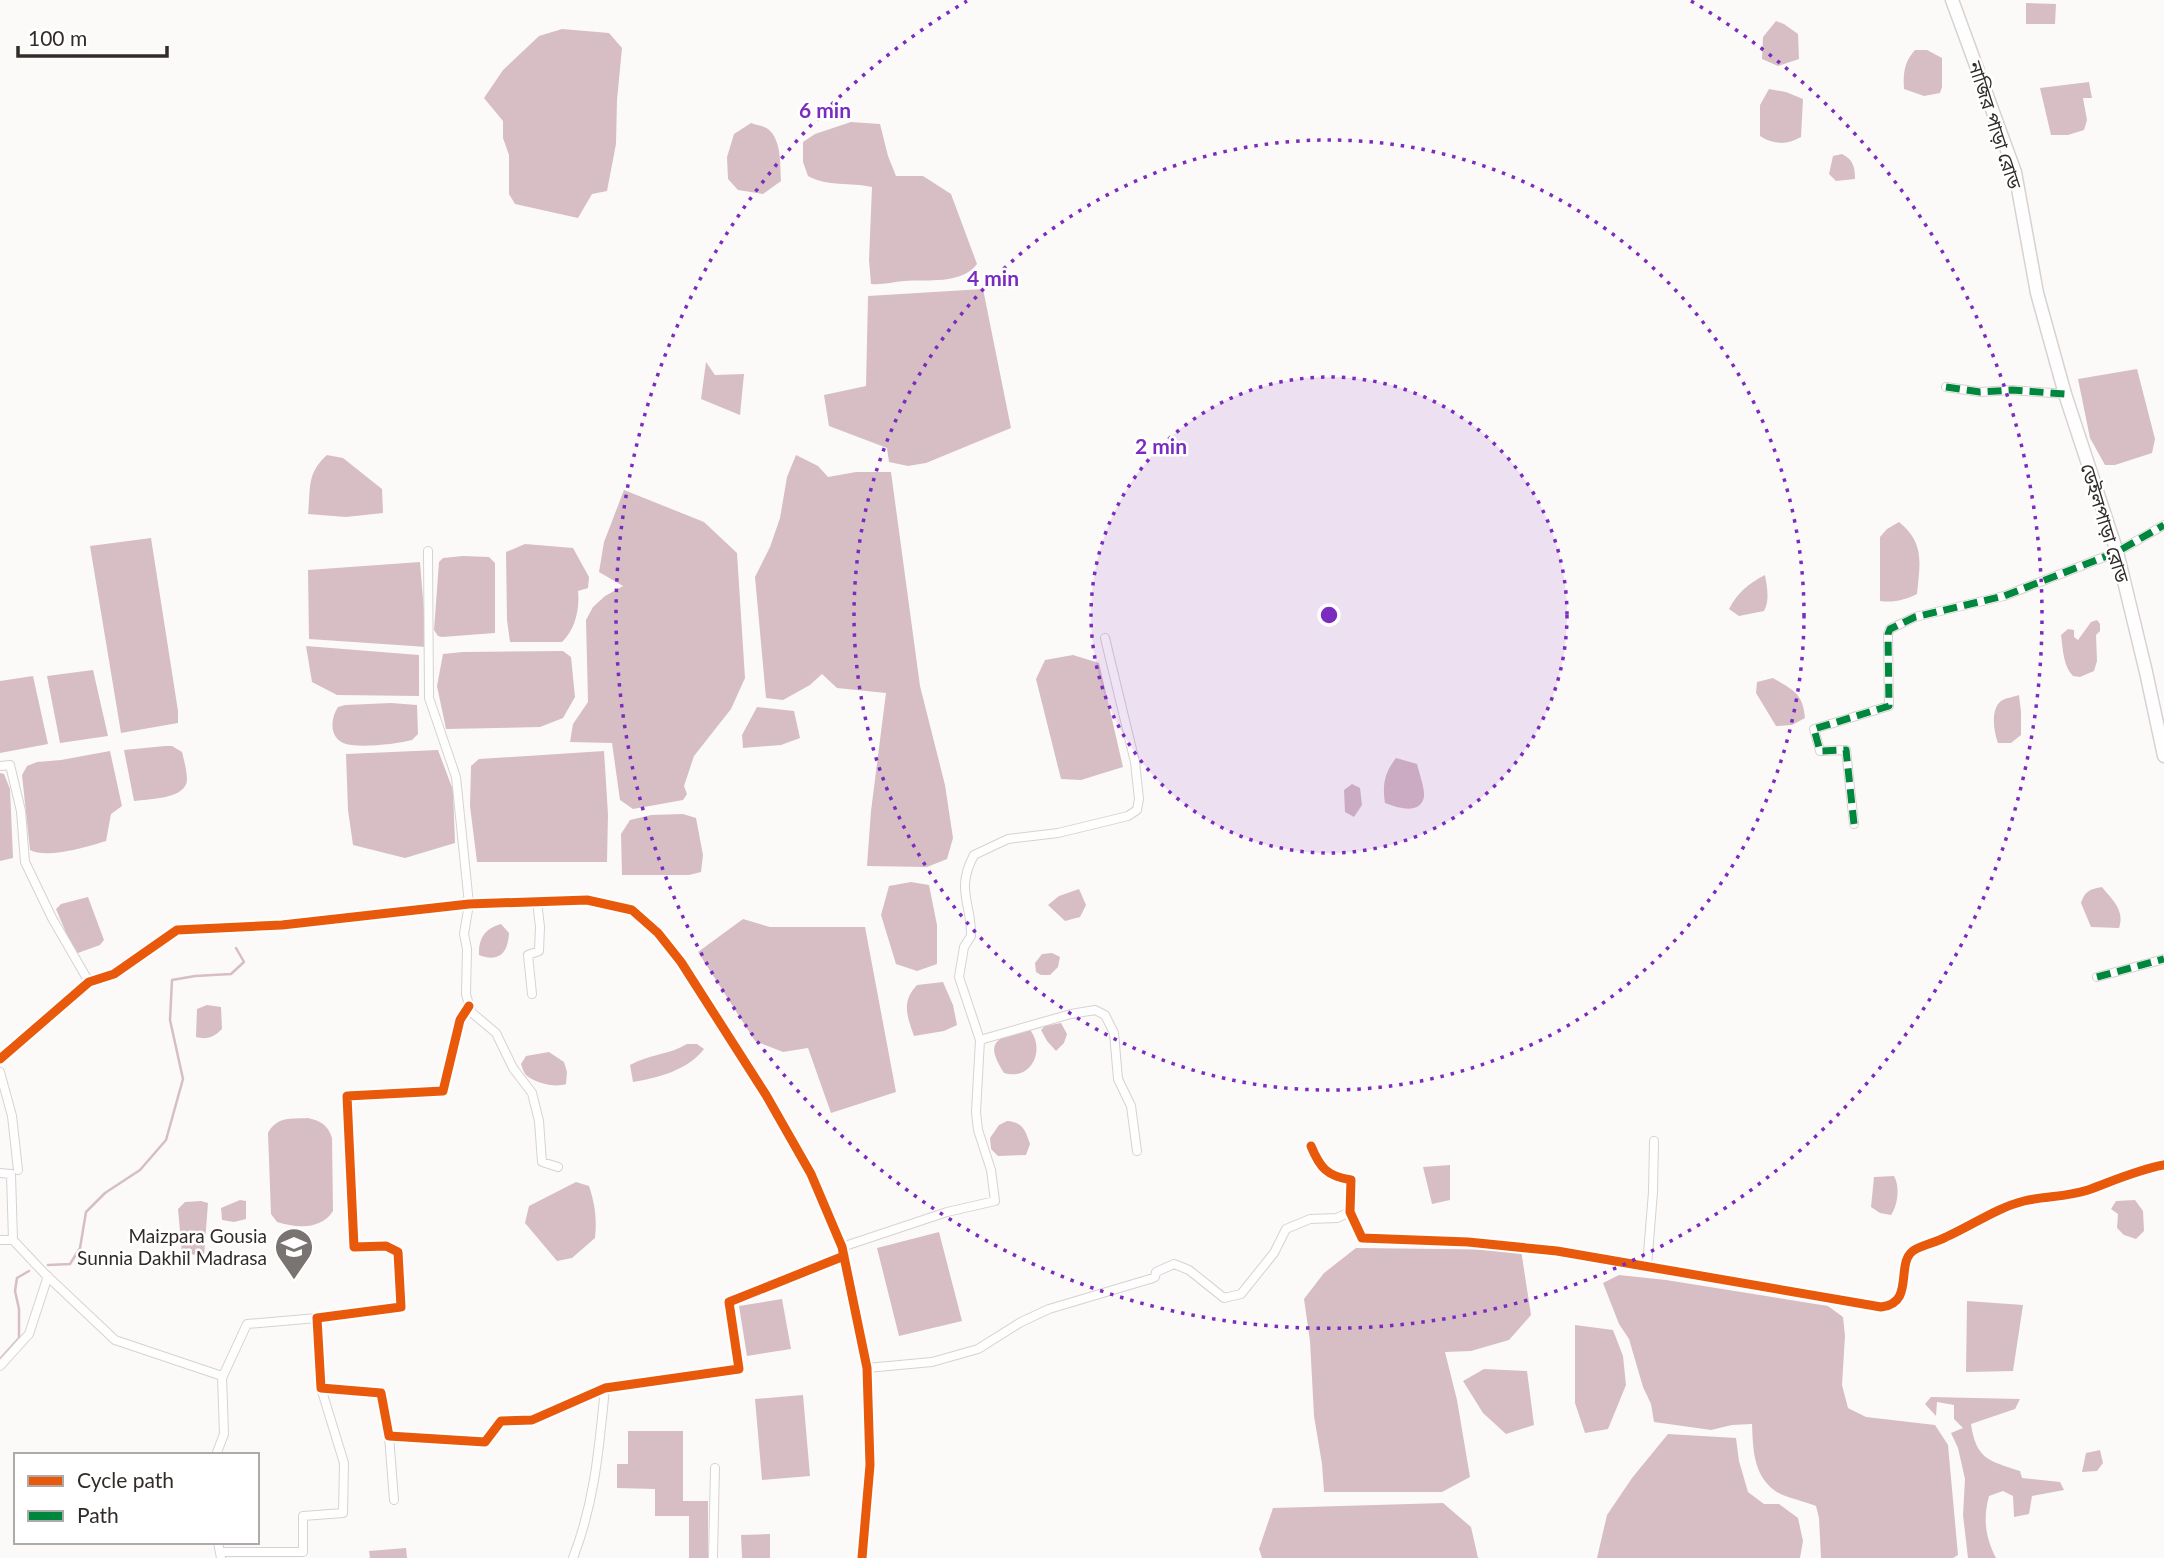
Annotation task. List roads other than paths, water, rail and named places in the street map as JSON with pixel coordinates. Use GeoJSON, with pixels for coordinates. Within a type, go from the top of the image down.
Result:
{"type":"FeatureCollection","features":[{"type":"Feature","properties":{"kind":"main road","name":"নাজির পাড়া রোড"},"geometry":{"type":"LineString","coordinates":[[1952,0],[2015,172],[2037,293]]}},
{"type":"Feature","properties":{"kind":"main road","name":"ডেইলপাড়া রোড"},"geometry":{"type":"LineString","coordinates":[[2037,293],[2065,394],[2117,552],[2147,672],[2164,756]]}},
{"type":"Feature","properties":{"kind":"street"},"geometry":{"type":"LineString","coordinates":[[1946,387],[1980,392],[2012,390],[2065,394]]}},
{"type":"Feature","properties":{"kind":"street"},"geometry":{"type":"LineString","coordinates":[[1854,824],[1846,750],[1820,751],[1814,729],[1889,706],[1890,629],[1915,617],[2004,596],[2117,552],[2164,525]]}},
{"type":"Feature","properties":{"kind":"street"},"geometry":{"type":"LineString","coordinates":[[428,551],[429,698],[456,777],[469,904],[464,934],[467,949],[466,994],[471,1012],[496,1034],[513,1068],[532,1093],[539,1121],[542,1162],[558,1167]]}},
{"type":"Feature","properties":{"kind":"street"},"geometry":{"type":"LineString","coordinates":[[389,1436],[485,1442],[501,1421],[533,1420],[605,1388],[739,1369],[729,1302],[843,1251],[947,1212],[995,1201],[991,1170],[978,1130],[976,1112],[980,1040],[959,976],[964,947],[971,936],[964,890],[974,855],[1008,839],[1058,833],[1128,816],[1137,810],[1139,799],[1135,762],[1105,638]]}},
{"type":"Feature","properties":{"kind":"street"},"geometry":{"type":"LineString","coordinates":[[0,766],[9,765],[21,811],[25,862],[52,918],[89,982]]}},
{"type":"Feature","properties":{"kind":"street"},"geometry":{"type":"LineString","coordinates":[[0,1059],[89,982],[114,974],[177,930],[282,925],[469,904],[537,901],[587,900],[632,911],[658,933],[688,973],[766,1095],[811,1174],[843,1251],[867,1368],[870,1465],[862,1558]]}},
{"type":"Feature","properties":{"kind":"street"},"geometry":{"type":"LineString","coordinates":[[532,993],[528,955],[539,951],[537,901]]}},
{"type":"Feature","properties":{"kind":"street"},"geometry":{"type":"LineString","coordinates":[[2097,977],[2164,959]]}},
{"type":"Feature","properties":{"kind":"street"},"geometry":{"type":"LineString","coordinates":[[217,1453],[223,1434],[222,1378],[247,1324],[401,1307],[398,1252],[386,1246],[354,1247],[347,1096],[443,1091],[460,1020],[469,1006]]}},
{"type":"Feature","properties":{"kind":"street"},"geometry":{"type":"LineString","coordinates":[[980,1040],[1071,1014],[1096,1010],[1105,1015],[1114,1033],[1118,1079],[1131,1106],[1137,1151]]}},
{"type":"Feature","properties":{"kind":"street"},"geometry":{"type":"LineString","coordinates":[[0,1072],[12,1116],[18,1170]]}},
{"type":"Feature","properties":{"kind":"street"},"geometry":{"type":"LineString","coordinates":[[1647,1266],[1654,1140]]}},
{"type":"Feature","properties":{"kind":"street"},"geometry":{"type":"LineString","coordinates":[[1311,1146],[1318,1163],[1334,1177],[1351,1180],[1350,1212],[1362,1238],[1557,1251],[1863,1304],[1890,1306],[1896,1301],[1904,1285],[1908,1255],[1913,1250],[1945,1238],[1994,1211],[2025,1201],[2085,1191],[2121,1176],[2164,1165]]}},
{"type":"Feature","properties":{"kind":"street"},"geometry":{"type":"LineString","coordinates":[[0,1173],[11,1174],[13,1240],[116,1340],[222,1378]]}},
{"type":"Feature","properties":{"kind":"street"},"geometry":{"type":"LineString","coordinates":[[867,1368],[932,1362],[978,1349],[1021,1322],[1049,1309],[1150,1279],[1156,1272],[1174,1264],[1189,1270],[1224,1298],[1241,1294],[1274,1253],[1286,1229],[1310,1219],[1337,1218],[1350,1212]]}},
{"type":"Feature","properties":{"kind":"street"},"geometry":{"type":"LineString","coordinates":[[0,1240],[13,1240]]}},
{"type":"Feature","properties":{"kind":"street"},"geometry":{"type":"LineString","coordinates":[[0,1366],[29,1334],[48,1276]]}},
{"type":"Feature","properties":{"kind":"street"},"geometry":{"type":"LineString","coordinates":[[221,1555],[303,1552],[303,1516],[343,1513],[344,1463],[321,1388],[317,1318]]}},
{"type":"Feature","properties":{"kind":"street"},"geometry":{"type":"LineString","coordinates":[[321,1388],[381,1393],[389,1436],[394,1500]]}},
{"type":"Feature","properties":{"kind":"street"},"geometry":{"type":"LineString","coordinates":[[573,1558],[586,1524],[597,1474],[605,1388]]}},
{"type":"Feature","properties":{"kind":"street"},"geometry":{"type":"LineString","coordinates":[[713,1558],[715,1468]]}},
{"type":"Feature","properties":{"kind":"waterway"},"geometry":{"type":"LineString","coordinates":[[48,1265],[70,1264],[80,1248],[86,1212],[105,1193],[140,1170],[166,1140],[183,1079],[170,1020],[172,980],[231,974],[244,962],[236,948]]}},
{"type":"Feature","properties":{"kind":"waterway"},"geometry":{"type":"LineString","coordinates":[[0,1359],[19,1338],[19,1309],[15,1291],[17,1278],[29,1271]]}},
{"type":"Feature","properties":{"kind":"place","name":"Maizpara Gousia Sunnia Dakhil Madrasa"},"geometry":{"type":"Point","coordinates":[294,1281]}}]}
